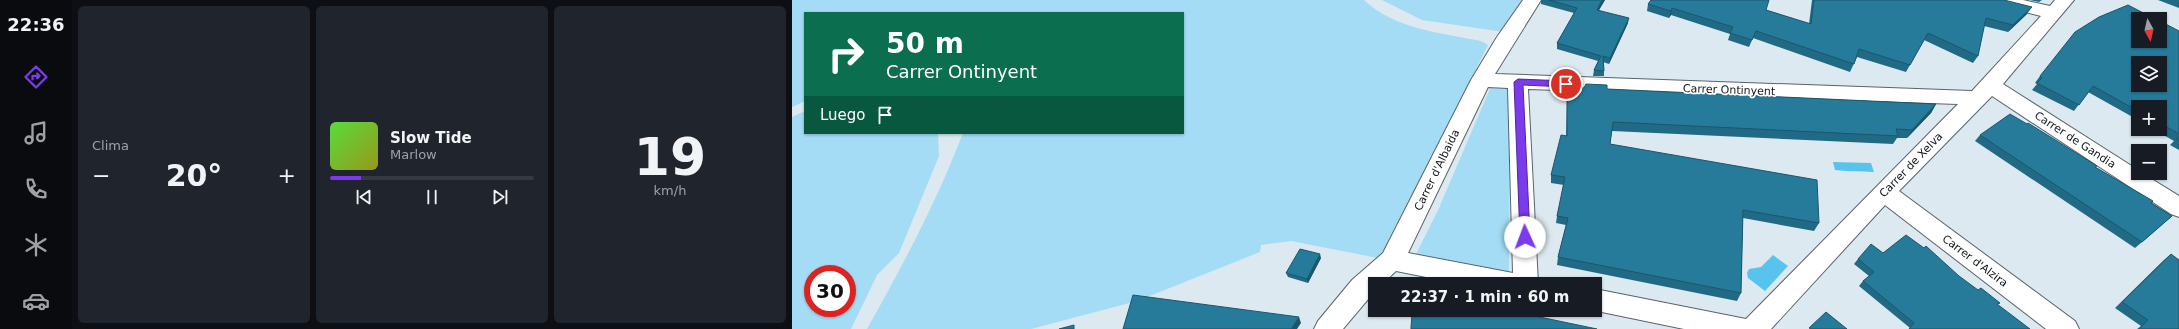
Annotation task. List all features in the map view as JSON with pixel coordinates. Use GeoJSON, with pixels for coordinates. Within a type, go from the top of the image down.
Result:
{"type":"FeatureCollection","features":[{"type":"Feature","properties":{"kind":"street","name":"Carrer d'Albaida"},"geometry":{"type":"LineString","coordinates":[[1327,329],[1361,288],[1392,260],[1481,80],[1504,41],[1532,0]]}},
{"type":"Feature","properties":{"kind":"street"},"geometry":{"type":"LineString","coordinates":[[1999,0],[2060,7]]}},
{"type":"Feature","properties":{"kind":"street","name":"Carrer de Xelva"},"geometry":{"type":"LineString","coordinates":[[1754,329],[1884,192],[1983,92],[2060,7]]}},
{"type":"Feature","properties":{"kind":"street","name":"Carrer Ontinyent"},"geometry":{"type":"LineString","coordinates":[[1481,80],[1983,92]]}},
{"type":"Feature","properties":{"kind":"street"},"geometry":{"type":"LineString","coordinates":[[1518,82],[1526,277]]}},
{"type":"Feature","properties":{"kind":"street","name":"Carrer de Gandia"},"geometry":{"type":"LineString","coordinates":[[1983,92],[2179,208]]}},
{"type":"Feature","properties":{"kind":"street","name":"Carrer d'Alzira"},"geometry":{"type":"LineString","coordinates":[[1884,192],[2066,329]]}},
{"type":"Feature","properties":{"kind":"street"},"geometry":{"type":"LineString","coordinates":[[1392,260],[1478,277]]}},
{"type":"Feature","properties":{"kind":"street"},"geometry":{"type":"LineString","coordinates":[[1602,301],[1741,329]]}},
{"type":"Feature","properties":{"kind":"shaded area"},"geometry":{"type":"Polygon","coordinates":[[[792,0],[1364,0],[1389,18],[1404,24],[1434,32],[1481,41],[1488,45],[1390,241],[1378,258],[1291,241],[1261,245],[1260,252],[1137,301],[1031,329],[867,329],[919,232],[963,134],[1184,134],[1184,12],[804,12],[804,101],[792,107],[792,0]]]}},
{"type":"Feature","properties":{"kind":"shaded area"},"geometry":{"type":"Polygon","coordinates":[[[1382,0],[1524,0],[1504,32],[1422,20],[1382,0]]]}},
{"type":"Feature","properties":{"kind":"shaded area"},"geometry":{"type":"Polygon","coordinates":[[[1492,84],[1510,86],[1509,277],[1414,258],[1439,208],[1492,84]]]}},
{"type":"Feature","properties":{"kind":"shaded area"},"geometry":{"type":"Polygon","coordinates":[[[804,111],[804,134],[938,134],[939,156],[899,253],[877,275],[851,329],[792,329],[792,117],[804,111]]]}},
{"type":"Feature","properties":{"kind":"shaded area"},"geometry":{"type":"Polygon","coordinates":[[[1833,162],[1871,163],[1874,172],[1835,170],[1833,162]]]}},
{"type":"Feature","properties":{"kind":"shaded area"},"geometry":{"type":"Polygon","coordinates":[[[1773,255],[1788,266],[1765,291],[1748,278],[1747,273],[1749,269],[1761,267],[1773,255]]]}},
{"type":"Feature","properties":{"kind":"building"},"geometry":{"type":"Polygon","coordinates":[[[1549,0],[1602,0],[1597,10],[1629,18],[1610,58],[1603,56],[1604,71],[1594,70],[1601,56],[1557,43],[1577,8],[1549,0]]]}},
{"type":"Feature","properties":{"kind":"building"},"geometry":{"type":"Polygon","coordinates":[[[1651,0],[1769,0],[1766,10],[1811,24],[1814,0],[2004,0],[2032,7],[2013,25],[1986,18],[1978,56],[1928,33],[1910,65],[1859,49],[1854,64],[1756,31],[1752,40],[1730,33],[1733,27],[1672,8],[1671,11],[1648,4],[1651,0]]]}},
{"type":"Feature","properties":{"kind":"building"},"geometry":{"type":"Polygon","coordinates":[[[2128,5],[2142,12],[2131,12],[2131,48],[2167,48],[2167,25],[2179,31],[2179,134],[2167,127],[2167,100],[2131,100],[2131,107],[2093,86],[2079,105],[2037,83],[2042,78],[2040,76],[2075,32],[2099,17],[2128,5]]]}},
{"type":"Feature","properties":{"kind":"building"},"geometry":{"type":"Polygon","coordinates":[[[1586,84],[1607,85],[1607,89],[1936,104],[1912,130],[1896,129],[1898,136],[1613,122],[1610,144],[1817,180],[1819,223],[1743,210],[1741,293],[1558,257],[1568,218],[1557,216],[1565,177],[1551,175],[1561,135],[1567,136],[1567,96],[1571,96],[1571,87],[1584,88],[1586,84]]]}},
{"type":"Feature","properties":{"kind":"building"},"geometry":{"type":"Polygon","coordinates":[[[2010,114],[2027,124],[2028,123],[2097,166],[2095,167],[2153,201],[2151,203],[2172,216],[2142,242],[1980,135],[2010,114]]]}},
{"type":"Feature","properties":{"kind":"building"},"geometry":{"type":"Polygon","coordinates":[[[1906,235],[1924,248],[1926,246],[1959,276],[1978,290],[1981,288],[2000,303],[1997,304],[2030,329],[1909,329],[1914,323],[1863,281],[1874,272],[1858,259],[1871,244],[1883,253],[1906,235]]]}},
{"type":"Feature","properties":{"kind":"building"},"geometry":{"type":"Polygon","coordinates":[[[1300,249],[1320,254],[1307,279],[1286,273],[1300,249]]]}},
{"type":"Feature","properties":{"kind":"building"},"geometry":{"type":"Polygon","coordinates":[[[2171,254],[2179,260],[2179,329],[2139,329],[2148,320],[2122,302],[2171,254]]]}},
{"type":"Feature","properties":{"kind":"building"},"geometry":{"type":"Polygon","coordinates":[[[1133,295],[1299,317],[1291,329],[1123,329],[1133,295]]]}},
{"type":"Feature","properties":{"kind":"building"},"geometry":{"type":"Polygon","coordinates":[[[1826,312],[1847,329],[1809,328],[1826,312]]]}},
{"type":"Feature","properties":{"kind":"building"},"geometry":{"type":"Polygon","coordinates":[[[1412,317],[1540,317],[1597,329],[1411,329],[1412,317]]]}},
{"type":"Feature","properties":{"kind":"building"},"geometry":{"type":"Polygon","coordinates":[[[1074,325],[1074,329],[1059,329],[1074,325]]]}},
{"type":"Feature","properties":{"kind":"route"},"geometry":{"type":"LineString","coordinates":[[1525,237],[1518,82],[1566,84]]}}]}
